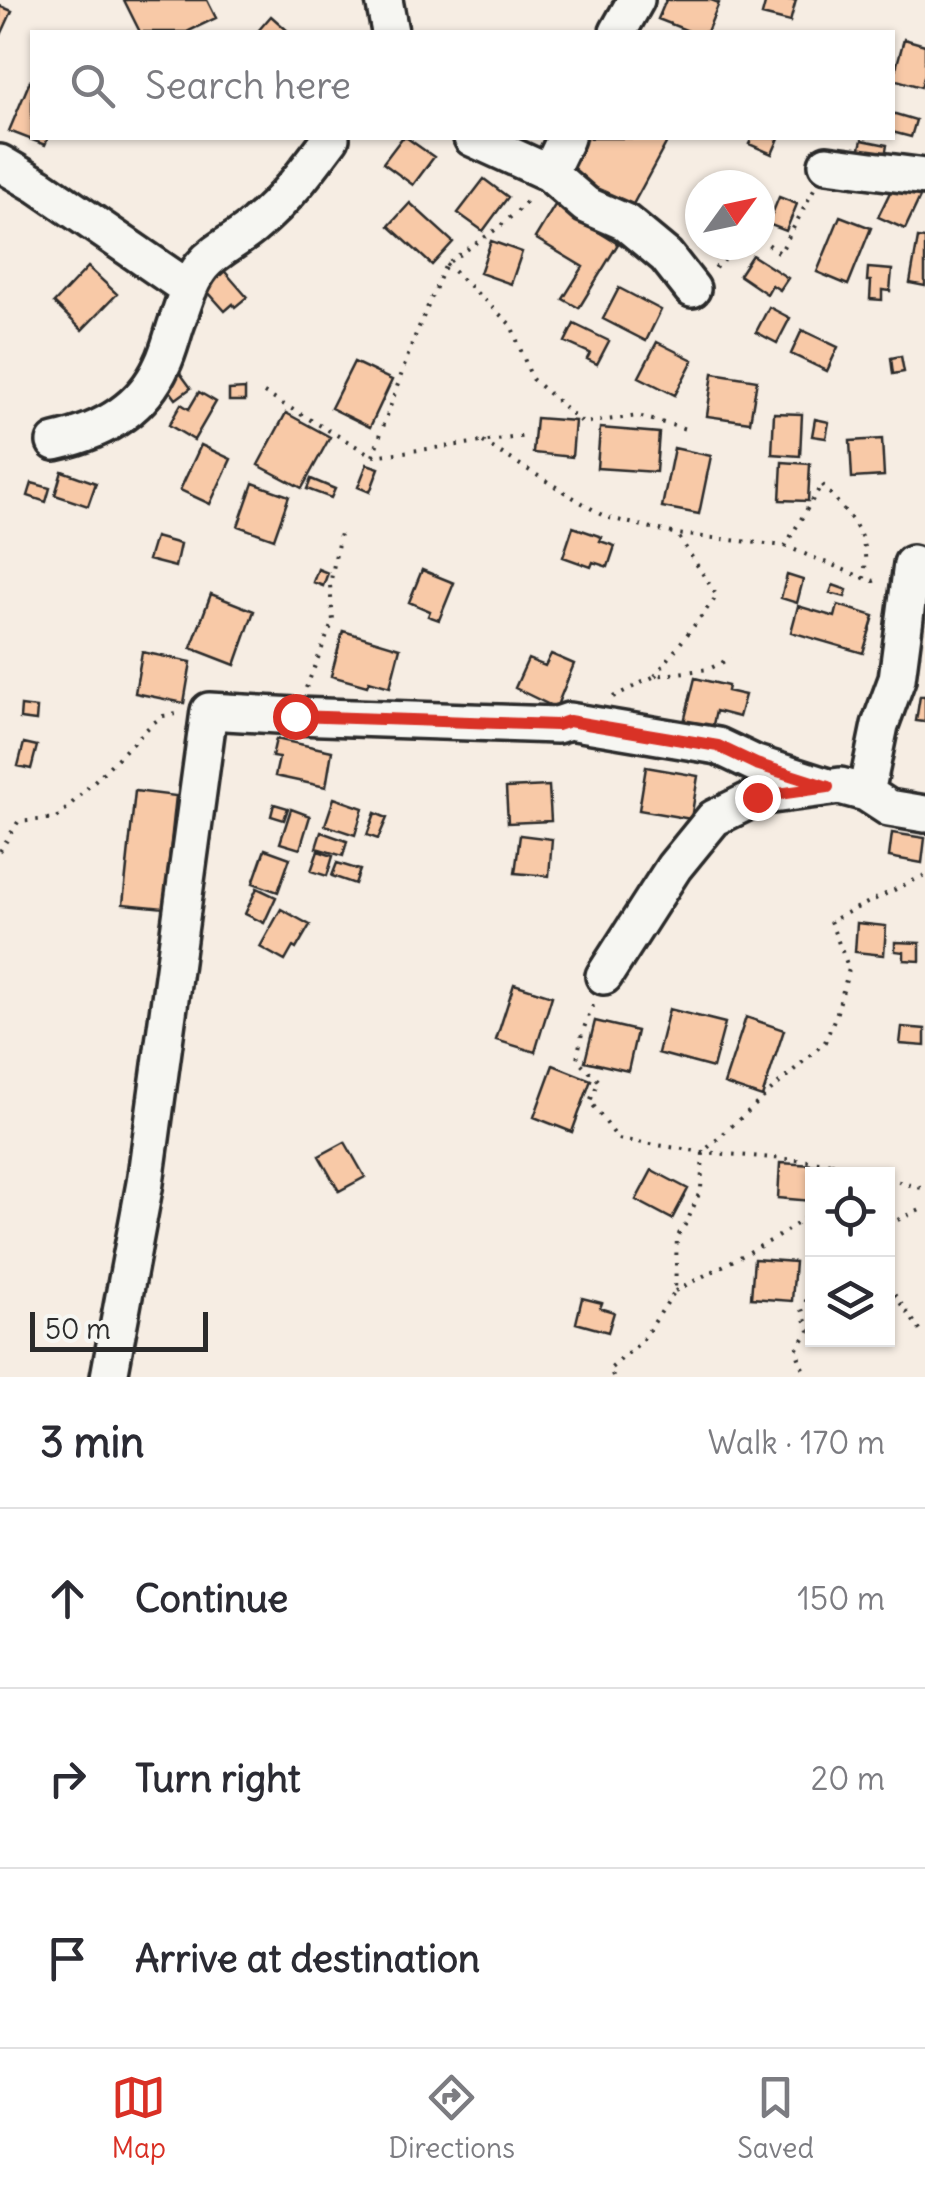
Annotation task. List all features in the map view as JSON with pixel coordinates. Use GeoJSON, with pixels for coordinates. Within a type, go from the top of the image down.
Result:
{"type":"FeatureCollection","features":[{"type":"Feature","properties":{"kind":"street"},"geometry":{"type":"LineString","coordinates":[[384,0],[390,30]]}},
{"type":"Feature","properties":{"kind":"street"},"geometry":{"type":"LineString","coordinates":[[619,30],[636,0]]}},
{"type":"Feature","properties":{"kind":"street"},"geometry":{"type":"LineString","coordinates":[[55,442],[83,436],[114,422],[143,395],[162,367],[189,288],[200,268],[274,208],[330,140]]}},
{"type":"Feature","properties":{"kind":"street"},"geometry":{"type":"LineString","coordinates":[[476,140],[549,173],[586,205],[625,222],[666,256],[692,289]]}},
{"type":"Feature","properties":{"kind":"street"},"geometry":{"type":"LineString","coordinates":[[549,173],[565,140]]}},
{"type":"Feature","properties":{"kind":"street"},"geometry":{"type":"LineString","coordinates":[[0,163],[189,288]]}},
{"type":"Feature","properties":{"kind":"street"},"geometry":{"type":"LineString","coordinates":[[827,164],[925,176]]}},
{"type":"Feature","properties":{"kind":"street"},"geometry":{"type":"LineString","coordinates":[[866,793],[880,725],[897,679],[912,564]]}},
{"type":"Feature","properties":{"kind":"street"},"geometry":{"type":"LineString","coordinates":[[110,1377],[145,1182],[209,711],[557,725],[569,721],[718,746],[756,764],[828,787]]}},
{"type":"Feature","properties":{"kind":"street"},"geometry":{"type":"LineString","coordinates":[[604,976],[674,867],[714,818],[757,797],[840,786],[866,793],[890,808],[925,814]]}},
{"type":"Feature","properties":{"kind":"path"},"geometry":{"type":"LineString","coordinates":[[775,249],[780,253],[827,164]]}},
{"type":"Feature","properties":{"kind":"path"},"geometry":{"type":"LineString","coordinates":[[372,456],[412,341],[446,264],[521,208],[549,173]]}},
{"type":"Feature","properties":{"kind":"path"},"geometry":{"type":"LineString","coordinates":[[692,289],[724,260]]}},
{"type":"Feature","properties":{"kind":"path"},"geometry":{"type":"LineString","coordinates":[[446,264],[511,324],[532,379],[583,422],[638,416],[686,429]]}},
{"type":"Feature","properties":{"kind":"path"},"geometry":{"type":"LineString","coordinates":[[264,394],[372,456],[528,436]]}},
{"type":"Feature","properties":{"kind":"path"},"geometry":{"type":"LineString","coordinates":[[483,442],[606,517],[677,534],[786,546],[874,581],[912,564]]}},
{"type":"Feature","properties":{"kind":"path"},"geometry":{"type":"LineString","coordinates":[[786,546],[822,484],[860,529],[868,556],[864,578]]}},
{"type":"Feature","properties":{"kind":"path"},"geometry":{"type":"LineString","coordinates":[[295,716],[333,621],[330,585],[340,534]]}},
{"type":"Feature","properties":{"kind":"path"},"geometry":{"type":"LineString","coordinates":[[655,676],[717,596],[677,534]]}},
{"type":"Feature","properties":{"kind":"path"},"geometry":{"type":"LineString","coordinates":[[614,697],[655,676],[709,669],[731,658]]}},
{"type":"Feature","properties":{"kind":"path"},"geometry":{"type":"LineString","coordinates":[[0,851],[18,822],[58,818],[163,716],[209,711]]}},
{"type":"Feature","properties":{"kind":"path"},"geometry":{"type":"LineString","coordinates":[[675,1291],[677,1237],[701,1189],[703,1152],[826,1042],[849,969],[830,921],[925,875]]}},
{"type":"Feature","properties":{"kind":"path"},"geometry":{"type":"LineString","coordinates":[[604,976],[582,1033],[577,1059],[599,1081],[590,1100],[618,1139],[844,1167]]}},
{"type":"Feature","properties":{"kind":"path"},"geometry":{"type":"LineString","coordinates":[[895,1181],[925,1189]]}},
{"type":"Feature","properties":{"kind":"path"},"geometry":{"type":"LineString","coordinates":[[895,1221],[925,1208]]}},
{"type":"Feature","properties":{"kind":"path"},"geometry":{"type":"LineString","coordinates":[[613,1377],[610,1369],[642,1342],[675,1291],[805,1219]]}},
{"type":"Feature","properties":{"kind":"path"},"geometry":{"type":"LineString","coordinates":[[895,1296],[925,1337]]}},
{"type":"Feature","properties":{"kind":"path"},"geometry":{"type":"LineString","coordinates":[[797,1377],[803,1369],[796,1350],[805,1336]]}},
{"type":"Feature","properties":{"kind":"building"},"geometry":{"type":"Polygon","coordinates":[[[124,0],[207,0],[216,18],[191,30],[139,30],[124,0]]]}},
{"type":"Feature","properties":{"kind":"building"},"geometry":{"type":"Polygon","coordinates":[[[666,0],[719,3],[708,30],[686,30],[658,19],[666,0]]]}},
{"type":"Feature","properties":{"kind":"building"},"geometry":{"type":"Polygon","coordinates":[[[766,0],[796,0],[790,22],[762,15],[766,0]]]}},
{"type":"Feature","properties":{"kind":"building"},"geometry":{"type":"Polygon","coordinates":[[[0,6],[12,11],[1,35],[0,35],[0,6]]]}},
{"type":"Feature","properties":{"kind":"building"},"geometry":{"type":"Polygon","coordinates":[[[271,16],[287,30],[259,30],[271,16]]]}},
{"type":"Feature","properties":{"kind":"building"},"geometry":{"type":"Polygon","coordinates":[[[904,39],[925,45],[921,87],[895,80],[904,39]]]}},
{"type":"Feature","properties":{"kind":"building"},"geometry":{"type":"Polygon","coordinates":[[[30,81],[30,139],[9,131],[30,81]]]}},
{"type":"Feature","properties":{"kind":"building"},"geometry":{"type":"Polygon","coordinates":[[[895,114],[916,120],[911,137],[895,133],[895,114]]]}},
{"type":"Feature","properties":{"kind":"building"},"geometry":{"type":"Polygon","coordinates":[[[400,140],[410,140],[434,157],[413,185],[383,163],[400,140]]]}},
{"type":"Feature","properties":{"kind":"building"},"geometry":{"type":"Polygon","coordinates":[[[576,140],[668,140],[631,208],[561,169],[576,140]]]}},
{"type":"Feature","properties":{"kind":"building"},"geometry":{"type":"Polygon","coordinates":[[[751,140],[778,140],[772,154],[749,144],[751,140]]]}},
{"type":"Feature","properties":{"kind":"building"},"geometry":{"type":"Polygon","coordinates":[[[862,140],[887,145],[884,162],[858,156],[862,140]]]}},
{"type":"Feature","properties":{"kind":"building"},"geometry":{"type":"Polygon","coordinates":[[[484,179],[508,197],[483,231],[458,213],[484,179]]]}},
{"type":"Feature","properties":{"kind":"building"},"geometry":{"type":"Polygon","coordinates":[[[895,182],[921,195],[905,229],[878,217],[895,182]]]}},
{"type":"Feature","properties":{"kind":"building"},"geometry":{"type":"Polygon","coordinates":[[[779,197],[797,204],[786,231],[775,227],[779,197]]]}},
{"type":"Feature","properties":{"kind":"building"},"geometry":{"type":"Polygon","coordinates":[[[410,203],[453,242],[432,265],[389,226],[410,203]]]}},
{"type":"Feature","properties":{"kind":"building"},"geometry":{"type":"Polygon","coordinates":[[[555,205],[618,244],[579,308],[563,299],[583,267],[535,238],[555,205]]]}},
{"type":"Feature","properties":{"kind":"building"},"geometry":{"type":"Polygon","coordinates":[[[840,216],[871,228],[848,285],[817,272],[840,216]]]}},
{"type":"Feature","properties":{"kind":"building"},"geometry":{"type":"Polygon","coordinates":[[[918,238],[925,239],[925,286],[910,283],[918,238]]]}},
{"type":"Feature","properties":{"kind":"building"},"geometry":{"type":"Polygon","coordinates":[[[491,241],[522,252],[511,284],[480,273],[491,241]]]}},
{"type":"Feature","properties":{"kind":"building"},"geometry":{"type":"Polygon","coordinates":[[[749,260],[760,260],[788,278],[780,290],[772,285],[767,294],[739,275],[749,260]]]}},
{"type":"Feature","properties":{"kind":"building"},"geometry":{"type":"Polygon","coordinates":[[[220,266],[247,297],[225,311],[200,283],[220,266]]]}},
{"type":"Feature","properties":{"kind":"building"},"geometry":{"type":"Polygon","coordinates":[[[88,267],[117,294],[82,330],[54,303],[88,267]]]}},
{"type":"Feature","properties":{"kind":"building"},"geometry":{"type":"Polygon","coordinates":[[[868,268],[892,270],[890,291],[882,290],[882,300],[870,299],[868,268]]]}},
{"type":"Feature","properties":{"kind":"building"},"geometry":{"type":"Polygon","coordinates":[[[619,288],[661,310],[646,341],[603,319],[619,288]]]}},
{"type":"Feature","properties":{"kind":"building"},"geometry":{"type":"Polygon","coordinates":[[[769,307],[790,318],[777,343],[756,332],[769,307]]]}},
{"type":"Feature","properties":{"kind":"building"},"geometry":{"type":"Polygon","coordinates":[[[574,324],[609,341],[597,364],[587,359],[590,353],[565,342],[574,324]]]}},
{"type":"Feature","properties":{"kind":"building"},"geometry":{"type":"Polygon","coordinates":[[[802,330],[838,347],[827,371],[791,354],[802,330]]]}},
{"type":"Feature","properties":{"kind":"building"},"geometry":{"type":"Polygon","coordinates":[[[657,342],[693,360],[675,395],[639,377],[657,342]]]}},
{"type":"Feature","properties":{"kind":"building"},"geometry":{"type":"Polygon","coordinates":[[[901,356],[904,372],[893,374],[891,358],[901,356]]]}},
{"type":"Feature","properties":{"kind":"building"},"geometry":{"type":"Polygon","coordinates":[[[354,362],[392,380],[370,427],[331,408],[354,362]]]}},
{"type":"Feature","properties":{"kind":"building"},"geometry":{"type":"Polygon","coordinates":[[[180,373],[191,388],[176,399],[165,384],[180,373]]]}},
{"type":"Feature","properties":{"kind":"building"},"geometry":{"type":"Polygon","coordinates":[[[713,373],[757,380],[750,422],[707,416],[713,373]]]}},
{"type":"Feature","properties":{"kind":"building"},"geometry":{"type":"Polygon","coordinates":[[[245,389],[245,401],[229,401],[229,390],[245,389]]]}},
{"type":"Feature","properties":{"kind":"building"},"geometry":{"type":"Polygon","coordinates":[[[199,392],[216,402],[194,440],[169,425],[181,404],[189,409],[199,392]]]}},
{"type":"Feature","properties":{"kind":"building"},"geometry":{"type":"Polygon","coordinates":[[[286,413],[330,437],[302,488],[258,465],[286,413]]]}},
{"type":"Feature","properties":{"kind":"building"},"geometry":{"type":"Polygon","coordinates":[[[774,413],[802,414],[800,456],[772,454],[774,413]]]}},
{"type":"Feature","properties":{"kind":"building"},"geometry":{"type":"Polygon","coordinates":[[[536,418],[575,421],[572,457],[533,453],[536,418]]]}},
{"type":"Feature","properties":{"kind":"building"},"geometry":{"type":"Polygon","coordinates":[[[815,419],[829,422],[826,438],[812,436],[815,419]]]}},
{"type":"Feature","properties":{"kind":"building"},"geometry":{"type":"Polygon","coordinates":[[[600,428],[659,433],[656,472],[597,468],[600,428]]]}},
{"type":"Feature","properties":{"kind":"building"},"geometry":{"type":"Polygon","coordinates":[[[882,439],[884,476],[852,478],[850,441],[882,439]]]}},
{"type":"Feature","properties":{"kind":"building"},"geometry":{"type":"Polygon","coordinates":[[[201,445],[231,459],[210,504],[180,490],[201,445]]]}},
{"type":"Feature","properties":{"kind":"building"},"geometry":{"type":"Polygon","coordinates":[[[674,448],[711,456],[699,514],[662,507],[674,448]]]}},
{"type":"Feature","properties":{"kind":"building"},"geometry":{"type":"Polygon","coordinates":[[[782,462],[810,464],[808,501],[780,500],[782,462]]]}},
{"type":"Feature","properties":{"kind":"building"},"geometry":{"type":"Polygon","coordinates":[[[367,464],[379,468],[370,492],[358,487],[367,464]]]}},
{"type":"Feature","properties":{"kind":"building"},"geometry":{"type":"Polygon","coordinates":[[[62,471],[96,483],[88,506],[55,495],[62,471]]]}},
{"type":"Feature","properties":{"kind":"building"},"geometry":{"type":"Polygon","coordinates":[[[311,479],[335,489],[331,498],[307,489],[311,479]]]}},
{"type":"Feature","properties":{"kind":"building"},"geometry":{"type":"Polygon","coordinates":[[[32,483],[50,488],[46,502],[28,496],[32,483]]]}},
{"type":"Feature","properties":{"kind":"building"},"geometry":{"type":"Polygon","coordinates":[[[253,483],[289,496],[274,539],[238,526],[253,483]]]}},
{"type":"Feature","properties":{"kind":"building"},"geometry":{"type":"Polygon","coordinates":[[[573,527],[615,546],[608,567],[593,562],[591,567],[563,557],[573,527]]]}},
{"type":"Feature","properties":{"kind":"building"},"geometry":{"type":"Polygon","coordinates":[[[155,537],[180,544],[175,567],[148,560],[155,537]]]}},
{"type":"Feature","properties":{"kind":"building"},"geometry":{"type":"Polygon","coordinates":[[[318,569],[328,573],[323,586],[313,582],[318,569]]]}},
{"type":"Feature","properties":{"kind":"building"},"geometry":{"type":"Polygon","coordinates":[[[422,570],[454,583],[439,620],[428,616],[430,611],[409,602],[422,570]]]}},
{"type":"Feature","properties":{"kind":"building"},"geometry":{"type":"Polygon","coordinates":[[[787,575],[803,580],[797,603],[781,598],[787,575]]]}},
{"type":"Feature","properties":{"kind":"building"},"geometry":{"type":"Polygon","coordinates":[[[833,585],[847,590],[845,597],[830,593],[833,585]]]}},
{"type":"Feature","properties":{"kind":"building"},"geometry":{"type":"Polygon","coordinates":[[[211,594],[254,611],[235,665],[191,648],[211,594]]]}},
{"type":"Feature","properties":{"kind":"building"},"geometry":{"type":"Polygon","coordinates":[[[838,605],[874,616],[863,653],[791,632],[798,606],[835,617],[838,605]]]}},
{"type":"Feature","properties":{"kind":"building"},"geometry":{"type":"Polygon","coordinates":[[[343,631],[400,648],[390,687],[369,681],[367,686],[331,676],[343,631]]]}},
{"type":"Feature","properties":{"kind":"building"},"geometry":{"type":"Polygon","coordinates":[[[142,652],[191,662],[184,703],[135,693],[142,652]]]}},
{"type":"Feature","properties":{"kind":"building"},"geometry":{"type":"Polygon","coordinates":[[[551,654],[574,664],[556,708],[515,688],[528,659],[545,666],[551,654]]]}},
{"type":"Feature","properties":{"kind":"building"},"geometry":{"type":"Polygon","coordinates":[[[695,678],[728,686],[727,691],[745,695],[739,717],[716,711],[712,729],[684,722],[695,678]]]}},
{"type":"Feature","properties":{"kind":"building"},"geometry":{"type":"Polygon","coordinates":[[[920,696],[925,696],[925,722],[916,721],[920,696]]]}},
{"type":"Feature","properties":{"kind":"building"},"geometry":{"type":"Polygon","coordinates":[[[21,706],[37,708],[36,721],[20,719],[21,706]]]}},
{"type":"Feature","properties":{"kind":"building"},"geometry":{"type":"Polygon","coordinates":[[[276,739],[332,751],[326,787],[275,776],[279,758],[272,757],[276,739]]]}},
{"type":"Feature","properties":{"kind":"building"},"geometry":{"type":"Polygon","coordinates":[[[24,743],[37,746],[31,769],[18,766],[24,743]]]}},
{"type":"Feature","properties":{"kind":"building"},"geometry":{"type":"Polygon","coordinates":[[[646,767],[698,776],[691,819],[639,810],[646,767]]]}},
{"type":"Feature","properties":{"kind":"building"},"geometry":{"type":"Polygon","coordinates":[[[549,786],[551,821],[508,823],[506,788],[549,786]]]}},
{"type":"Feature","properties":{"kind":"building"},"geometry":{"type":"Polygon","coordinates":[[[135,791],[176,796],[164,908],[123,904],[135,791]]]}},
{"type":"Feature","properties":{"kind":"building"},"geometry":{"type":"Polygon","coordinates":[[[334,798],[363,808],[355,835],[325,825],[334,798]]]}},
{"type":"Feature","properties":{"kind":"building"},"geometry":{"type":"Polygon","coordinates":[[[274,804],[288,808],[284,820],[271,816],[274,804]]]}},
{"type":"Feature","properties":{"kind":"building"},"geometry":{"type":"Polygon","coordinates":[[[291,809],[310,816],[300,849],[280,843],[291,809]]]}},
{"type":"Feature","properties":{"kind":"building"},"geometry":{"type":"Polygon","coordinates":[[[375,813],[387,818],[378,839],[367,835],[375,813]]]}},
{"type":"Feature","properties":{"kind":"building"},"geometry":{"type":"Polygon","coordinates":[[[321,832],[347,841],[343,856],[316,848],[321,832]]]}},
{"type":"Feature","properties":{"kind":"building"},"geometry":{"type":"Polygon","coordinates":[[[892,833],[925,838],[922,863],[889,857],[892,833]]]}},
{"type":"Feature","properties":{"kind":"building"},"geometry":{"type":"Polygon","coordinates":[[[520,835],[552,839],[549,876],[515,873],[520,835]]]}},
{"type":"Feature","properties":{"kind":"building"},"geometry":{"type":"Polygon","coordinates":[[[265,849],[290,858],[278,892],[253,883],[265,849]]]}},
{"type":"Feature","properties":{"kind":"building"},"geometry":{"type":"Polygon","coordinates":[[[318,851],[333,856],[327,876],[311,871],[318,851]]]}},
{"type":"Feature","properties":{"kind":"building"},"geometry":{"type":"Polygon","coordinates":[[[337,863],[360,870],[355,884],[332,876],[337,863]]]}},
{"type":"Feature","properties":{"kind":"building"},"geometry":{"type":"Polygon","coordinates":[[[257,888],[276,897],[264,923],[245,914],[257,888]]]}},
{"type":"Feature","properties":{"kind":"building"},"geometry":{"type":"Polygon","coordinates":[[[281,909],[310,925],[285,961],[260,947],[281,909]]]}},
{"type":"Feature","properties":{"kind":"building"},"geometry":{"type":"Polygon","coordinates":[[[857,923],[886,926],[884,955],[855,952],[857,923]]]}},
{"type":"Feature","properties":{"kind":"building"},"geometry":{"type":"Polygon","coordinates":[[[895,942],[920,943],[920,961],[904,960],[904,952],[895,951],[895,942]]]}},
{"type":"Feature","properties":{"kind":"building"},"geometry":{"type":"Polygon","coordinates":[[[514,984],[552,996],[535,1052],[496,1040],[514,984]]]}},
{"type":"Feature","properties":{"kind":"building"},"geometry":{"type":"Polygon","coordinates":[[[669,1009],[725,1023],[713,1068],[658,1053],[669,1009]]]}},
{"type":"Feature","properties":{"kind":"building"},"geometry":{"type":"Polygon","coordinates":[[[746,1017],[784,1030],[762,1097],[724,1084],[746,1017]]]}},
{"type":"Feature","properties":{"kind":"building"},"geometry":{"type":"Polygon","coordinates":[[[595,1021],[637,1031],[628,1071],[585,1061],[595,1021]]]}},
{"type":"Feature","properties":{"kind":"building"},"geometry":{"type":"Polygon","coordinates":[[[902,1027],[925,1029],[925,1046],[900,1044],[902,1027]]]}},
{"type":"Feature","properties":{"kind":"building"},"geometry":{"type":"Polygon","coordinates":[[[553,1065],[591,1080],[572,1132],[534,1117],[553,1065]]]}},
{"type":"Feature","properties":{"kind":"building"},"geometry":{"type":"Polygon","coordinates":[[[345,1142],[365,1177],[339,1191],[319,1156],[345,1142]]]}},
{"type":"Feature","properties":{"kind":"building"},"geometry":{"type":"Polygon","coordinates":[[[780,1163],[814,1165],[805,1167],[805,1200],[778,1198],[780,1163]]]}},
{"type":"Feature","properties":{"kind":"building"},"geometry":{"type":"Polygon","coordinates":[[[652,1170],[688,1189],[672,1219],[636,1200],[652,1170]]]}},
{"type":"Feature","properties":{"kind":"building"},"geometry":{"type":"Polygon","coordinates":[[[754,1259],[795,1262],[792,1301],[751,1298],[754,1259]]]}},
{"type":"Feature","properties":{"kind":"building"},"geometry":{"type":"Polygon","coordinates":[[[582,1298],[602,1303],[600,1308],[614,1312],[608,1332],[576,1323],[582,1298]]]}},
{"type":"Feature","properties":{"kind":"route"},"geometry":{"type":"LineString","coordinates":[[295,716],[557,725],[569,721],[718,746],[756,764],[828,787],[757,797]]}}]}
